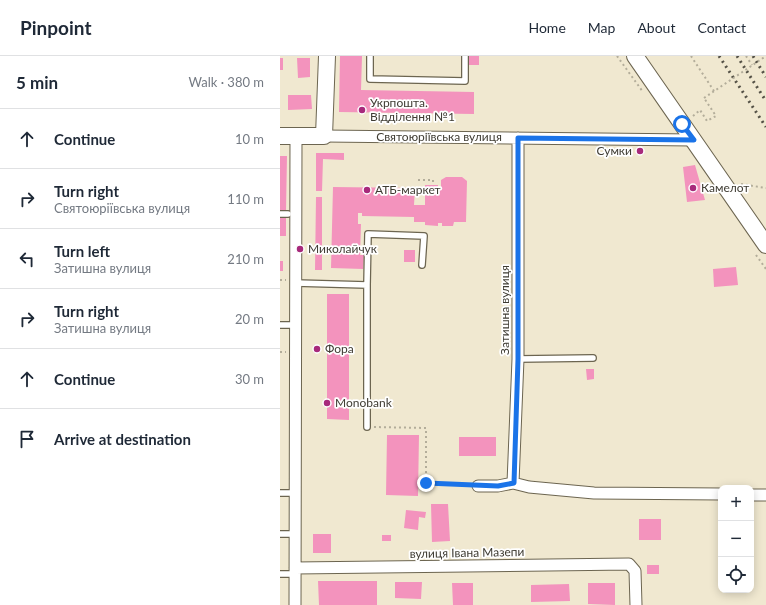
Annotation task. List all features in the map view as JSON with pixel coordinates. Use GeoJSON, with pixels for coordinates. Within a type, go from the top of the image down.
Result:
{"type":"FeatureCollection","features":[{"type":"Feature","properties":{"kind":"street"},"geometry":{"type":"LineString","coordinates":[[324,136],[327,56]]}},
{"type":"Feature","properties":{"kind":"street"},"geometry":{"type":"LineString","coordinates":[[635,56],[766,245]]}},
{"type":"Feature","properties":{"kind":"street"},"geometry":{"type":"LineString","coordinates":[[288,136],[295,283],[295,605]]}},
{"type":"Feature","properties":{"kind":"street","name":"Святоюріївська вулиця"},"geometry":{"type":"LineString","coordinates":[[288,136],[694,140]]}},
{"type":"Feature","properties":{"kind":"street","name":"Затишна вулиця"},"geometry":{"type":"LineString","coordinates":[[514,483],[518,359],[518,138]]}},
{"type":"Feature","properties":{"kind":"street"},"geometry":{"type":"LineString","coordinates":[[478,486],[498,486],[514,483],[529,487],[594,493],[718,494]]}},
{"type":"Feature","properties":{"kind":"street"},"geometry":{"type":"LineString","coordinates":[[754,495],[766,495]]}},
{"type":"Feature","properties":{"kind":"street","name":"вулиця Івана Мазепи"},"geometry":{"type":"LineString","coordinates":[[295,571],[629,564],[635,571],[636,605]]}},
{"type":"Feature","properties":{"kind":"lane"},"geometry":{"type":"LineString","coordinates":[[370,56],[370,80],[465,81],[466,56]]}},
{"type":"Feature","properties":{"kind":"lane"},"geometry":{"type":"LineString","coordinates":[[280,214],[288,214]]}},
{"type":"Feature","properties":{"kind":"lane"},"geometry":{"type":"LineString","coordinates":[[367,427],[368,234],[424,236],[422,265]]}},
{"type":"Feature","properties":{"kind":"lane"},"geometry":{"type":"LineString","coordinates":[[295,283],[367,285]]}},
{"type":"Feature","properties":{"kind":"lane"},"geometry":{"type":"LineString","coordinates":[[280,325],[295,325]]}},
{"type":"Feature","properties":{"kind":"lane"},"geometry":{"type":"LineString","coordinates":[[518,359],[593,358]]}},
{"type":"Feature","properties":{"kind":"lane"},"geometry":{"type":"LineString","coordinates":[[280,493],[295,492]]}},
{"type":"Feature","properties":{"kind":"lane"},"geometry":{"type":"LineString","coordinates":[[280,534],[295,534]]}},
{"type":"Feature","properties":{"kind":"lane"},"geometry":{"type":"LineString","coordinates":[[280,574],[295,571]]}},
{"type":"Feature","properties":{"kind":"path"},"geometry":{"type":"LineString","coordinates":[[691,56],[714,92]]}},
{"type":"Feature","properties":{"kind":"path"},"geometry":{"type":"LineString","coordinates":[[746,56],[752,65]]}},
{"type":"Feature","properties":{"kind":"path"},"geometry":{"type":"LineString","coordinates":[[700,110],[707,121],[716,116],[704,98],[766,56]]}},
{"type":"Feature","properties":{"kind":"path"},"geometry":{"type":"LineString","coordinates":[[418,180],[433,180],[433,185]]}},
{"type":"Feature","properties":{"kind":"path"},"geometry":{"type":"LineString","coordinates":[[741,184],[766,188]]}},
{"type":"Feature","properties":{"kind":"path"},"geometry":{"type":"LineString","coordinates":[[367,427],[426,428],[426,483],[478,486]]}},
{"type":"Feature","properties":{"kind":"building"},"geometry":{"type":"Polygon","coordinates":[[[340,56],[362,56],[361,90],[474,92],[474,114],[339,112],[340,56]]]}},
{"type":"Feature","properties":{"kind":"building"},"geometry":{"type":"Polygon","coordinates":[[[468,56],[479,56],[479,65],[468,65],[468,56]]]}},
{"type":"Feature","properties":{"kind":"building"},"geometry":{"type":"Polygon","coordinates":[[[280,58],[283,58],[283,70],[280,70],[280,58]]]}},
{"type":"Feature","properties":{"kind":"building"},"geometry":{"type":"Polygon","coordinates":[[[297,58],[310,58],[310,77],[298,78],[297,58]]]}},
{"type":"Feature","properties":{"kind":"building"},"geometry":{"type":"Polygon","coordinates":[[[288,95],[311,95],[312,109],[288,110],[288,95]]]}},
{"type":"Feature","properties":{"kind":"building"},"geometry":{"type":"Polygon","coordinates":[[[316,153],[344,153],[344,160],[323,159],[322,191],[316,191],[316,153]]]}},
{"type":"Feature","properties":{"kind":"building"},"geometry":{"type":"Polygon","coordinates":[[[280,156],[287,156],[286,211],[280,211],[280,156]]]}},
{"type":"Feature","properties":{"kind":"building","name":"Камелот"},"geometry":{"type":"Polygon","coordinates":[[[695,165],[705,200],[687,202],[683,167],[695,165]]]}},
{"type":"Feature","properties":{"kind":"building"},"geometry":{"type":"Polygon","coordinates":[[[446,177],[462,177],[467,181],[466,222],[454,222],[453,226],[442,226],[442,223],[438,223],[438,226],[425,225],[425,222],[414,222],[414,217],[362,216],[362,213],[358,213],[358,224],[361,224],[360,255],[364,255],[363,269],[331,268],[333,187],[415,188],[414,205],[425,205],[425,185],[438,185],[438,188],[441,188],[441,180],[446,177]]]}},
{"type":"Feature","properties":{"kind":"building"},"geometry":{"type":"Polygon","coordinates":[[[316,197],[322,197],[322,270],[315,270],[316,197]]]}},
{"type":"Feature","properties":{"kind":"building"},"geometry":{"type":"Polygon","coordinates":[[[280,217],[286,217],[286,236],[280,236],[280,217]]]}},
{"type":"Feature","properties":{"kind":"building"},"geometry":{"type":"Polygon","coordinates":[[[404,250],[415,250],[415,262],[404,262],[404,250]]]}},
{"type":"Feature","properties":{"kind":"building"},"geometry":{"type":"Polygon","coordinates":[[[280,261],[283,261],[283,271],[280,271],[280,261]]]}},
{"type":"Feature","properties":{"kind":"building"},"geometry":{"type":"Polygon","coordinates":[[[736,267],[738,285],[714,287],[713,269],[736,267]]]}},
{"type":"Feature","properties":{"kind":"building"},"geometry":{"type":"Polygon","coordinates":[[[327,294],[349,294],[349,420],[327,419],[327,294]]]}},
{"type":"Feature","properties":{"kind":"building"},"geometry":{"type":"Polygon","coordinates":[[[586,369],[594,369],[594,379],[587,380],[586,369]]]}},
{"type":"Feature","properties":{"kind":"building"},"geometry":{"type":"Polygon","coordinates":[[[387,435],[419,435],[418,496],[386,495],[387,435]]]}},
{"type":"Feature","properties":{"kind":"building"},"geometry":{"type":"Polygon","coordinates":[[[459,437],[496,437],[496,456],[459,456],[459,437]]]}},
{"type":"Feature","properties":{"kind":"building"},"geometry":{"type":"Polygon","coordinates":[[[431,504],[448,504],[450,541],[432,542],[431,504]]]}},
{"type":"Feature","properties":{"kind":"building"},"geometry":{"type":"Polygon","coordinates":[[[406,510],[426,512],[425,518],[419,517],[418,530],[404,528],[406,510]]]}},
{"type":"Feature","properties":{"kind":"building"},"geometry":{"type":"Polygon","coordinates":[[[639,519],[661,519],[661,540],[639,540],[639,519]]]}},
{"type":"Feature","properties":{"kind":"building"},"geometry":{"type":"Polygon","coordinates":[[[313,534],[331,534],[331,553],[313,553],[313,534]]]}},
{"type":"Feature","properties":{"kind":"building"},"geometry":{"type":"Polygon","coordinates":[[[382,535],[391,535],[391,541],[382,541],[382,535]]]}},
{"type":"Feature","properties":{"kind":"building"},"geometry":{"type":"Polygon","coordinates":[[[647,565],[659,565],[659,574],[647,574],[647,565]]]}},
{"type":"Feature","properties":{"kind":"building"},"geometry":{"type":"Polygon","coordinates":[[[318,581],[377,581],[377,605],[319,605],[318,581]]]}},
{"type":"Feature","properties":{"kind":"building"},"geometry":{"type":"Polygon","coordinates":[[[395,582],[422,582],[421,599],[395,598],[395,582]]]}},
{"type":"Feature","properties":{"kind":"building"},"geometry":{"type":"Polygon","coordinates":[[[452,583],[473,583],[473,605],[453,605],[452,583]]]}},
{"type":"Feature","properties":{"kind":"building"},"geometry":{"type":"Polygon","coordinates":[[[588,583],[615,583],[615,605],[588,604],[588,583]]]}},
{"type":"Feature","properties":{"kind":"building"},"geometry":{"type":"Polygon","coordinates":[[[569,584],[570,601],[531,602],[531,585],[569,584]]]}},
{"type":"Feature","properties":{"kind":"railway"},"geometry":{"type":"LineString","coordinates":[[719,56],[766,127]]}},
{"type":"Feature","properties":{"kind":"railway"},"geometry":{"type":"LineString","coordinates":[[737,56],[766,101]]}},
{"type":"Feature","properties":{"kind":"railway"},"geometry":{"type":"LineString","coordinates":[[753,56],[766,77]]}},
{"type":"Feature","properties":{"kind":"place","name":"Укрпошта. Відділення №1"},"geometry":{"type":"Point","coordinates":[362,110]}},
{"type":"Feature","properties":{"kind":"place","name":"Сумки"},"geometry":{"type":"Point","coordinates":[640,151]}},
{"type":"Feature","properties":{"kind":"place","name":"Камелот"},"geometry":{"type":"Point","coordinates":[693,188]}},
{"type":"Feature","properties":{"kind":"place","name":"АТБ-маркет"},"geometry":{"type":"Point","coordinates":[367,190]}},
{"type":"Feature","properties":{"kind":"place","name":"Миколайчук"},"geometry":{"type":"Point","coordinates":[300,249]}},
{"type":"Feature","properties":{"kind":"place","name":"Фора"},"geometry":{"type":"Point","coordinates":[317,349]}},
{"type":"Feature","properties":{"kind":"place","name":"Monobank"},"geometry":{"type":"Point","coordinates":[327,403]}},
{"type":"Feature","properties":{"kind":"route"},"geometry":{"type":"LineString","coordinates":[[426,483],[498,486],[514,483],[518,359],[518,138],[694,140],[682,124]]}}]}
